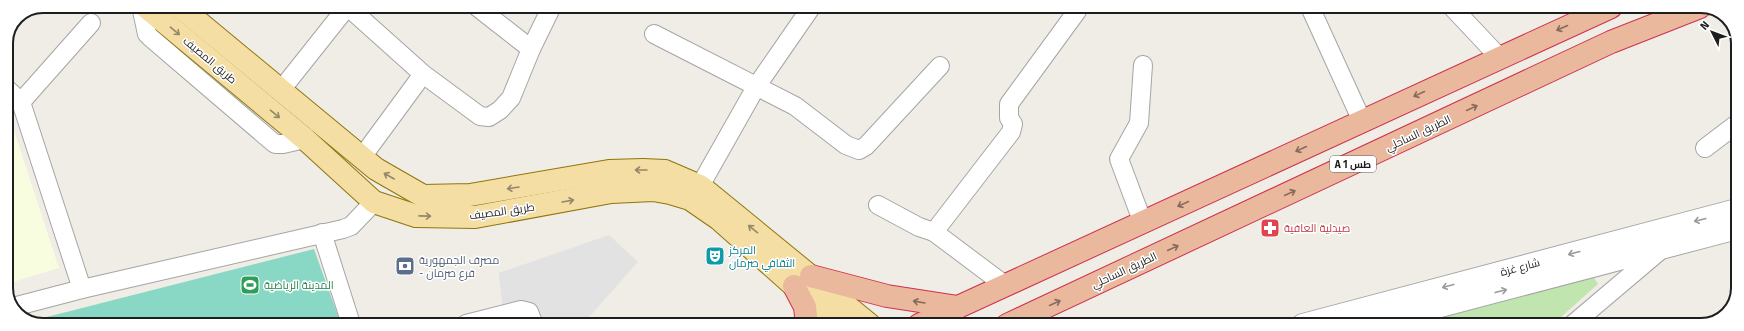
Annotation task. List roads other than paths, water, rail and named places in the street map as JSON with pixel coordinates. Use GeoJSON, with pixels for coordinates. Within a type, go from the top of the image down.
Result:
{"type":"FeatureCollection","features":[{"type":"Feature","properties":{"kind":"highway"},"geometry":{"type":"LineString","coordinates":[[934,318],[1598,13]]}},
{"type":"Feature","properties":{"kind":"highway","name":"الطريق الساحلي"},"geometry":{"type":"LineString","coordinates":[[1022,318],[1611,42],[1685,13]]}},
{"type":"Feature","properties":{"kind":"highway"},"geometry":{"type":"LineString","coordinates":[[807,318],[803,281],[958,307]]}},
{"type":"Feature","properties":{"kind":"main road","name":"طريق المصيف"},"geometry":{"type":"LineString","coordinates":[[153,13],[305,139],[374,202],[416,216],[475,217],[611,192],[653,190],[670,193],[690,199],[803,281],[859,318]]}},
{"type":"Feature","properties":{"kind":"main road","name":"طريق المصيف"},"geometry":{"type":"LineString","coordinates":[[188,13],[376,169],[422,196],[470,195],[608,171],[665,171],[700,186],[803,281],[832,318]]}},
{"type":"Feature","properties":{"kind":"street"},"geometry":{"type":"LineString","coordinates":[[143,13],[148,34],[151,38],[275,144],[284,144],[305,139]]}},
{"type":"Feature","properties":{"kind":"street"},"geometry":{"type":"LineString","coordinates":[[281,90],[342,13]]}},
{"type":"Feature","properties":{"kind":"street"},"geometry":{"type":"LineString","coordinates":[[355,13],[423,74],[480,116],[489,117],[500,110],[510,98],[549,13]]}},
{"type":"Feature","properties":{"kind":"street"},"geometry":{"type":"LineString","coordinates":[[485,13],[531,49]]}},
{"type":"Feature","properties":{"kind":"street"},"geometry":{"type":"LineString","coordinates":[[700,186],[756,87],[807,13]]}},
{"type":"Feature","properties":{"kind":"street"},"geometry":{"type":"LineString","coordinates":[[934,232],[1011,132],[1013,124],[1009,118],[1009,104],[1076,13]]}},
{"type":"Feature","properties":{"kind":"street"},"geometry":{"type":"LineString","coordinates":[[1313,13],[1362,121]]}},
{"type":"Feature","properties":{"kind":"street"},"geometry":{"type":"LineString","coordinates":[[1458,13],[1499,57]]}},
{"type":"Feature","properties":{"kind":"street"},"geometry":{"type":"LineString","coordinates":[[21,102],[91,23]]}},
{"type":"Feature","properties":{"kind":"street"},"geometry":{"type":"LineString","coordinates":[[654,34],[795,106],[846,145],[859,150],[866,146],[940,66]]}},
{"type":"Feature","properties":{"kind":"street"},"geometry":{"type":"LineString","coordinates":[[1143,64],[1139,123],[1119,159],[1143,222]]}},
{"type":"Feature","properties":{"kind":"street"},"geometry":{"type":"LineString","coordinates":[[362,157],[423,74]]}},
{"type":"Feature","properties":{"kind":"street"},"geometry":{"type":"LineString","coordinates":[[13,95],[21,102],[82,288]]}},
{"type":"Feature","properties":{"kind":"street"},"geometry":{"type":"LineString","coordinates":[[1705,148],[1731,128]]}},
{"type":"Feature","properties":{"kind":"street"},"geometry":{"type":"LineString","coordinates":[[19,305],[82,288],[351,226],[374,202]]}},
{"type":"Feature","properties":{"kind":"street"},"geometry":{"type":"LineString","coordinates":[[878,205],[919,227],[934,232],[1006,286]]}},
{"type":"Feature","properties":{"kind":"street","name":"شارع غزة"},"geometry":{"type":"LineString","coordinates":[[1329,318],[1731,212]]}},
{"type":"Feature","properties":{"kind":"street"},"geometry":{"type":"LineString","coordinates":[[1580,318],[1663,249],[1669,228]]}},
{"type":"Feature","properties":{"kind":"street","name":"شارع غزة"},"geometry":{"type":"LineString","coordinates":[[1395,318],[1663,249],[1731,230]]}},
{"type":"Feature","properties":{"kind":"street"},"geometry":{"type":"LineString","coordinates":[[322,233],[349,318]]}},
{"type":"Feature","properties":{"kind":"street"},"geometry":{"type":"LineString","coordinates":[[490,318],[521,310],[529,312],[532,318]]}},
{"type":"Feature","properties":{"kind":"place","name":"صيدلية العافية"},"geometry":{"type":"Point","coordinates":[1270,228]}},
{"type":"Feature","properties":{"kind":"place","name":"المركز الثقافي صرمان"},"geometry":{"type":"Point","coordinates":[715,256]}},
{"type":"Feature","properties":{"kind":"place","name":"مصرف الجمهورية - فرع صرمان"},"geometry":{"type":"Point","coordinates":[405,266]}},
{"type":"Feature","properties":{"kind":"place","name":"المدينة الرياضية"},"geometry":{"type":"Point","coordinates":[250,285]}}]}
